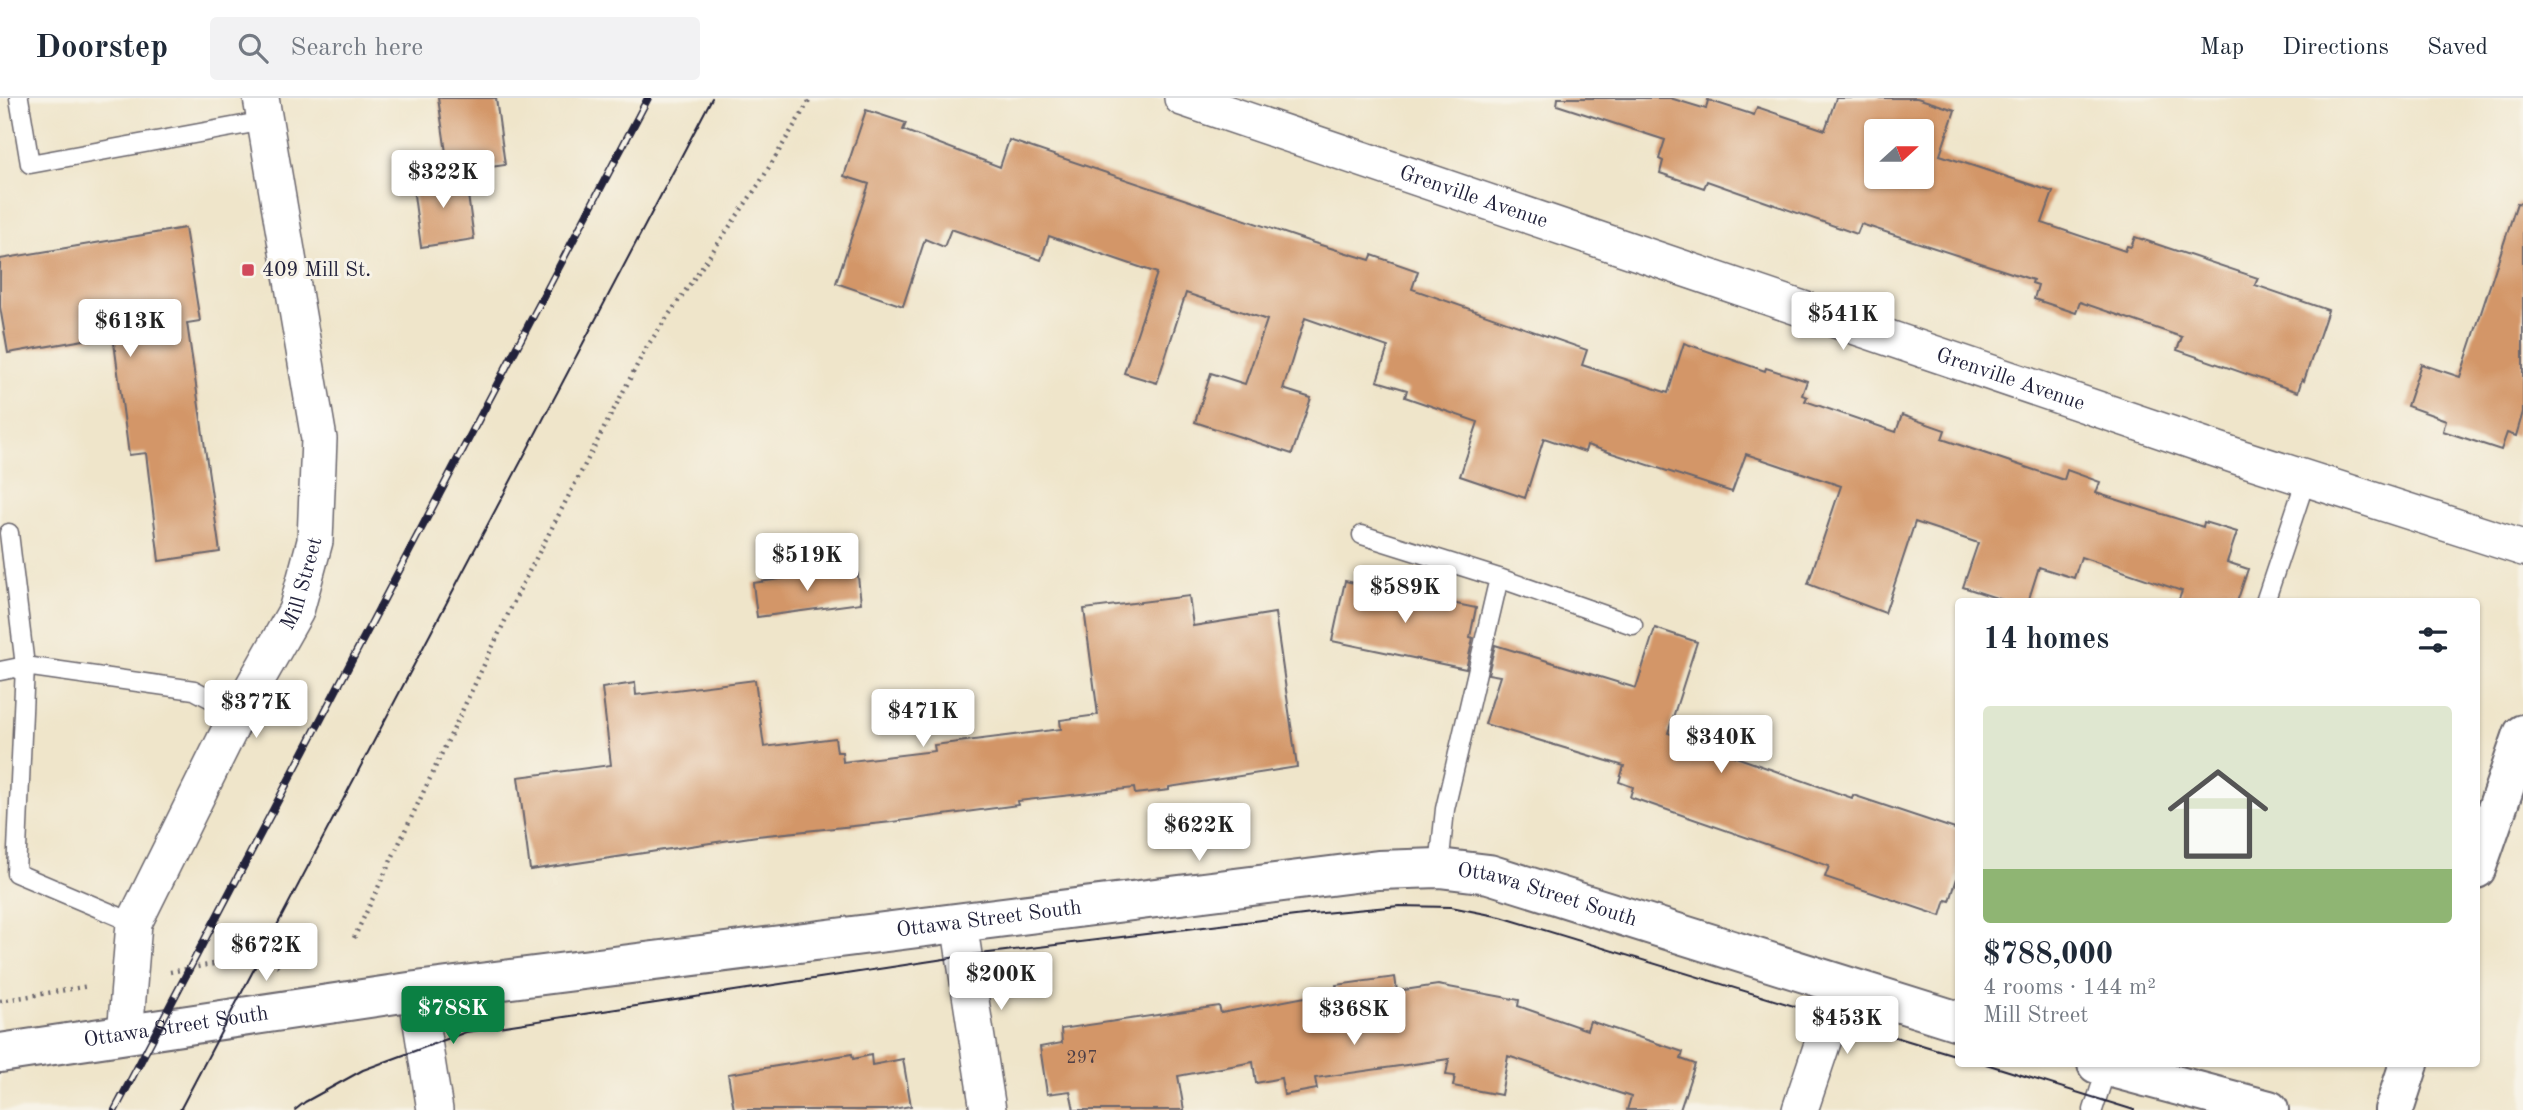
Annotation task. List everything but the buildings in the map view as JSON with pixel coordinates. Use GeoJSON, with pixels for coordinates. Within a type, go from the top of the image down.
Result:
{"type":"FeatureCollection","features":[{"type":"Feature","properties":{"kind":"main road"},"geometry":{"type":"LineString","coordinates":[[2480,858],[2523,734]]}},
{"type":"Feature","properties":{"kind":"main road","name":"Ottawa Street South"},"geometry":{"type":"LineString","coordinates":[[0,1053],[415,991],[1378,870],[1439,868],[1489,874],[1955,1020]]}},
{"type":"Feature","properties":{"kind":"main road"},"geometry":{"type":"LineString","coordinates":[[2111,1067],[2269,1110]]}},
{"type":"Feature","properties":{"kind":"main road"},"geometry":{"type":"LineString","coordinates":[[2394,1110],[2408,1067]]}},
{"type":"Feature","properties":{"kind":"street","name":"Grenville Avenue"},"geometry":{"type":"LineString","coordinates":[[1182,98],[2306,479],[2523,548]]}},
{"type":"Feature","properties":{"kind":"street","name":"Mill Street"},"geometry":{"type":"LineString","coordinates":[[125,1035],[134,923],[237,713],[296,611],[314,541],[318,439],[263,109]]}},
{"type":"Feature","properties":{"kind":"street"},"geometry":{"type":"LineString","coordinates":[[959,923],[988,1110]]}},
{"type":"Feature","properties":{"kind":"street"},"geometry":{"type":"LineString","coordinates":[[1800,1110],[1842,985]]}},
{"type":"Feature","properties":{"kind":"street"},"geometry":{"type":"LineString","coordinates":[[415,991],[435,1110]]}},
{"type":"Feature","properties":{"kind":"lane"},"geometry":{"type":"LineString","coordinates":[[19,98],[30,164],[263,109]]}},
{"type":"Feature","properties":{"kind":"lane"},"geometry":{"type":"LineString","coordinates":[[2266,598],[2306,479]]}},
{"type":"Feature","properties":{"kind":"lane"},"geometry":{"type":"LineString","coordinates":[[9,533],[25,666],[16,873],[134,923]]}},
{"type":"Feature","properties":{"kind":"lane"},"geometry":{"type":"LineString","coordinates":[[1362,535],[1499,578],[1633,625]]}},
{"type":"Feature","properties":{"kind":"lane"},"geometry":{"type":"LineString","coordinates":[[1439,868],[1445,809],[1499,578]]}},
{"type":"Feature","properties":{"kind":"lane"},"geometry":{"type":"LineString","coordinates":[[0,671],[25,666],[194,690],[237,713]]}},
{"type":"Feature","properties":{"kind":"lane"},"geometry":{"type":"LineString","coordinates":[[2092,1110],[2103,1067]]}},
{"type":"Feature","properties":{"kind":"path"},"geometry":{"type":"LineString","coordinates":[[354,938],[522,585],[646,348],[759,184],[811,98]]}},
{"type":"Feature","properties":{"kind":"path"},"geometry":{"type":"LineString","coordinates":[[0,1001],[26,997]]}},
{"type":"Feature","properties":{"kind":"tram line"},"geometry":{"type":"LineString","coordinates":[[180,1110],[712,98]]}},
{"type":"Feature","properties":{"kind":"tram line"},"geometry":{"type":"LineString","coordinates":[[295,1110],[363,1070],[466,1032],[964,956],[1399,906],[1451,907],[1501,917],[1955,1055]]}},
{"type":"Feature","properties":{"kind":"tram line"},"geometry":{"type":"LineString","coordinates":[[1996,1067],[2134,1110]]}},
{"type":"Feature","properties":{"kind":"railway"},"geometry":{"type":"LineString","coordinates":[[115,1110],[648,98]]}},
{"type":"Feature","properties":{"kind":"place","name":"409 Mill St."},"geometry":{"type":"Point","coordinates":[248,270]}}]}
